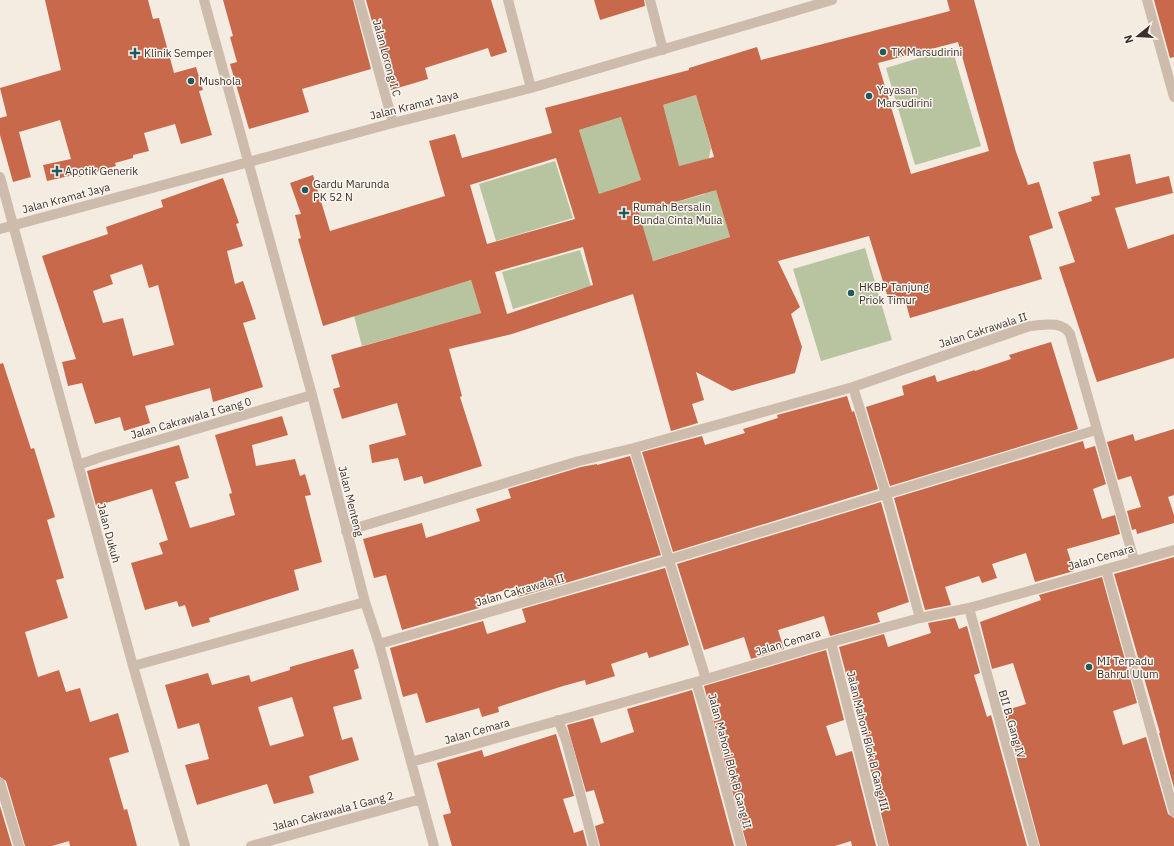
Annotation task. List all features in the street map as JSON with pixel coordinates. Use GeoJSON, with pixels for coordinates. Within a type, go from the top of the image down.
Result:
{"type":"FeatureCollection","features":[{"type":"Feature","properties":{"kind":"street","name":"Jalan Menteng"},"geometry":{"type":"LineString","coordinates":[[204,0],[312,395],[365,602],[379,644],[434,846]]}},
{"type":"Feature","properties":{"kind":"street","name":"Jalan Lorong I C"},"geometry":{"type":"LineString","coordinates":[[359,0],[393,123]]}},
{"type":"Feature","properties":{"kind":"street"},"geometry":{"type":"LineString","coordinates":[[508,0],[531,88]]}},
{"type":"Feature","properties":{"kind":"street"},"geometry":{"type":"LineString","coordinates":[[650,0],[664,50]]}},
{"type":"Feature","properties":{"kind":"street","name":"Jalan Kramat Jaya"},"geometry":{"type":"LineString","coordinates":[[0,229],[393,123],[531,88],[664,50],[808,4],[832,0]]}},
{"type":"Feature","properties":{"kind":"street"},"geometry":{"type":"LineString","coordinates":[[1147,0],[1174,97]]}},
{"type":"Feature","properties":{"kind":"street","name":"Jalan Dukuh"},"geometry":{"type":"LineString","coordinates":[[0,176],[12,225],[133,666],[186,846]]}},
{"type":"Feature","properties":{"kind":"street","name":"Jalan Cakrawala II"},"geometry":{"type":"LineString","coordinates":[[346,531],[579,461],[634,448],[853,387],[1030,326],[1058,325],[1066,328],[1070,334],[1134,560]]}},
{"type":"Feature","properties":{"kind":"street"},"geometry":{"type":"LineString","coordinates":[[853,387],[886,494],[920,618]]}},
{"type":"Feature","properties":{"kind":"street","name":"Jalan Cakrawala I Gang 0"},"geometry":{"type":"LineString","coordinates":[[78,465],[312,395]]}},
{"type":"Feature","properties":{"kind":"street","name":"Jalan Cakrawala II"},"geometry":{"type":"LineString","coordinates":[[379,644],[668,560],[1096,430]]}},
{"type":"Feature","properties":{"kind":"street"},"geometry":{"type":"LineString","coordinates":[[634,448],[706,679]]}},
{"type":"Feature","properties":{"kind":"street","name":"Jalan Cemara"},"geometry":{"type":"LineString","coordinates":[[411,762],[696,682],[830,642],[920,618],[969,608],[1134,560],[1174,550]]}},
{"type":"Feature","properties":{"kind":"street"},"geometry":{"type":"LineString","coordinates":[[1106,569],[1174,812]]}},
{"type":"Feature","properties":{"kind":"street"},"geometry":{"type":"LineString","coordinates":[[133,666],[365,602]]}},
{"type":"Feature","properties":{"kind":"street","name":"BII B. Gang IV"},"geometry":{"type":"LineString","coordinates":[[969,608],[1034,846]]}},
{"type":"Feature","properties":{"kind":"street","name":"Jalan Mahoni Blok B Gang III"},"geometry":{"type":"LineString","coordinates":[[830,642],[883,846]]}},
{"type":"Feature","properties":{"kind":"street","name":"Jalan Mahoni Blok B Gang II"},"geometry":{"type":"LineString","coordinates":[[696,682],[741,846]]}},
{"type":"Feature","properties":{"kind":"street"},"geometry":{"type":"LineString","coordinates":[[558,720],[566,740],[594,846]]}},
{"type":"Feature","properties":{"kind":"street"},"geometry":{"type":"LineString","coordinates":[[0,783],[19,846]]}},
{"type":"Feature","properties":{"kind":"street","name":"Jalan Cakrawala I Gang 2"},"geometry":{"type":"LineString","coordinates":[[251,846],[421,799]]}},
{"type":"Feature","properties":{"kind":"green space"},"geometry":{"type":"Polygon","coordinates":[[[952,48],[981,146],[915,165],[886,68],[952,48]]]}},
{"type":"Feature","properties":{"kind":"green space"},"geometry":{"type":"Polygon","coordinates":[[[696,95],[711,148],[708,162],[730,237],[623,270],[626,248],[647,242],[639,213],[705,194],[696,162],[679,166],[650,109],[696,95]]]}},
{"type":"Feature","properties":{"kind":"green space"},"geometry":{"type":"Polygon","coordinates":[[[634,113],[641,180],[608,191],[614,209],[604,211],[579,130],[634,113]]]}},
{"type":"Feature","properties":{"kind":"green space"},"geometry":{"type":"Polygon","coordinates":[[[555,161],[573,218],[496,241],[479,184],[555,161]]]}},
{"type":"Feature","properties":{"kind":"green space"},"geometry":{"type":"Polygon","coordinates":[[[865,248],[892,340],[821,361],[793,269],[865,248]]]}},
{"type":"Feature","properties":{"kind":"green space"},"geometry":{"type":"Polygon","coordinates":[[[580,250],[591,286],[513,309],[502,272],[580,250]]]}},
{"type":"Feature","properties":{"kind":"green space"},"geometry":{"type":"Polygon","coordinates":[[[471,280],[481,313],[362,346],[354,316],[471,280]]]}},
{"type":"Feature","properties":{"kind":"building"},"geometry":{"type":"Polygon","coordinates":[[[45,0],[148,0],[153,19],[159,18],[174,73],[196,67],[203,90],[199,91],[212,135],[181,144],[175,124],[144,133],[149,151],[133,155],[133,158],[115,163],[116,166],[79,177],[78,174],[47,181],[43,165],[71,159],[60,120],[19,132],[31,177],[13,182],[0,135],[0,118],[7,116],[0,88],[61,70],[45,0]]]}},
{"type":"Feature","properties":{"kind":"building"},"geometry":{"type":"Polygon","coordinates":[[[223,0],[353,0],[371,69],[302,89],[309,112],[249,129],[230,64],[237,62],[230,37],[233,36],[223,0]]]}},
{"type":"Feature","properties":{"kind":"building"},"geometry":{"type":"Polygon","coordinates":[[[366,0],[491,0],[507,52],[491,57],[488,48],[425,68],[428,79],[391,90],[366,0]]]}},
{"type":"Feature","properties":{"kind":"building"},"geometry":{"type":"Polygon","coordinates":[[[594,0],[644,0],[645,6],[600,20],[594,0]]]}},
{"type":"Feature","properties":{"kind":"building"},"geometry":{"type":"Polygon","coordinates":[[[947,0],[974,0],[1016,152],[1028,185],[1039,182],[1053,228],[1029,236],[1042,279],[910,318],[904,296],[889,301],[869,236],[778,261],[800,307],[791,314],[802,347],[795,373],[732,391],[696,372],[704,400],[692,404],[698,423],[671,431],[633,294],[512,334],[449,349],[462,396],[460,397],[482,466],[424,484],[422,476],[404,481],[398,458],[372,463],[369,445],[406,435],[397,403],[342,419],[333,389],[340,387],[331,355],[481,313],[471,280],[323,326],[298,239],[301,238],[295,215],[301,214],[290,183],[313,175],[330,231],[445,196],[429,141],[455,134],[462,158],[552,133],[545,108],[689,70],[689,68],[757,47],[761,60],[950,11],[947,0]],[[958,42],[878,63],[911,174],[989,151],[958,42]],[[696,95],[663,105],[679,166],[714,157],[696,95]],[[621,117],[579,130],[599,194],[641,180],[621,117]],[[556,158],[470,185],[487,244],[575,219],[556,158]],[[716,190],[639,213],[653,261],[730,237],[716,190]],[[583,247],[495,272],[507,314],[593,285],[583,247]]]}},
{"type":"Feature","properties":{"kind":"building"},"geometry":{"type":"Polygon","coordinates":[[[1154,0],[1174,0],[1174,57],[1170,58],[1154,0]]]}},
{"type":"Feature","properties":{"kind":"building"},"geometry":{"type":"Polygon","coordinates":[[[1130,154],[1136,184],[1169,176],[1173,193],[1115,208],[1128,249],[1174,234],[1174,358],[1097,382],[1059,267],[1075,262],[1058,212],[1092,201],[1091,197],[1100,195],[1093,162],[1130,154]]]}},
{"type":"Feature","properties":{"kind":"building"},"geometry":{"type":"Polygon","coordinates":[[[223,178],[239,223],[236,224],[243,246],[227,251],[235,284],[243,281],[256,319],[243,323],[263,387],[213,402],[210,388],[145,406],[150,423],[124,431],[120,417],[95,424],[82,383],[68,386],[62,362],[76,359],[42,256],[108,234],[106,227],[163,207],[161,200],[223,178]],[[142,264],[110,275],[113,284],[93,291],[103,323],[123,318],[133,356],[174,345],[158,285],[149,288],[142,264]]]}},
{"type":"Feature","properties":{"kind":"building"},"geometry":{"type":"Polygon","coordinates":[[[1051,342],[1078,429],[890,486],[866,407],[904,395],[902,386],[935,375],[937,382],[975,371],[1011,359],[1009,355],[1051,342]]]}},
{"type":"Feature","properties":{"kind":"building"},"geometry":{"type":"Polygon","coordinates":[[[3,363],[31,449],[34,448],[55,517],[47,520],[64,578],[56,580],[68,618],[25,632],[38,677],[59,670],[66,692],[80,688],[90,722],[118,713],[129,752],[109,758],[124,810],[127,809],[137,846],[70,846],[69,841],[52,846],[25,846],[6,781],[0,777],[0,364],[3,363]]]}},
{"type":"Feature","properties":{"kind":"building"},"geometry":{"type":"Polygon","coordinates":[[[847,396],[852,412],[854,411],[878,489],[673,552],[642,452],[702,436],[705,445],[745,433],[743,429],[778,418],[777,415],[847,396]]]}},
{"type":"Feature","properties":{"kind":"building"},"geometry":{"type":"Polygon","coordinates":[[[282,416],[288,435],[252,445],[256,466],[295,459],[300,476],[305,474],[311,495],[305,496],[322,562],[294,570],[299,590],[209,618],[210,622],[192,627],[185,605],[179,607],[177,601],[145,610],[131,563],[163,554],[159,543],[168,540],[152,489],[96,506],[87,471],[179,445],[189,478],[175,482],[190,528],[235,515],[229,494],[232,493],[215,435],[282,416]]]}},
{"type":"Feature","properties":{"kind":"building"},"geometry":{"type":"Polygon","coordinates":[[[1174,429],[1174,495],[1168,497],[1174,515],[1174,523],[1137,534],[1136,529],[1132,530],[1127,511],[1141,507],[1131,476],[1118,480],[1107,442],[1133,434],[1135,441],[1174,429]]]}},
{"type":"Feature","properties":{"kind":"building"},"geometry":{"type":"Polygon","coordinates":[[[1083,441],[1085,449],[1095,446],[1106,484],[1093,489],[1102,519],[1115,515],[1120,534],[1067,549],[1074,571],[1035,582],[1026,553],[992,564],[997,578],[982,583],[979,576],[945,587],[951,605],[925,610],[894,498],[1083,441]]]}},
{"type":"Feature","properties":{"kind":"building"},"geometry":{"type":"Polygon","coordinates":[[[630,456],[661,555],[518,597],[515,587],[476,599],[479,608],[402,630],[386,575],[374,578],[363,539],[422,523],[426,538],[480,521],[476,509],[511,498],[508,489],[581,467],[597,465],[630,456]]]}},
{"type":"Feature","properties":{"kind":"building"},"geometry":{"type":"Polygon","coordinates":[[[881,502],[909,602],[877,613],[880,622],[830,636],[824,616],[778,630],[784,649],[751,659],[744,637],[704,650],[677,564],[881,502]]]}},
{"type":"Feature","properties":{"kind":"building"},"geometry":{"type":"Polygon","coordinates":[[[1174,557],[1174,788],[1160,733],[1114,574],[1174,557]]]}},
{"type":"Feature","properties":{"kind":"building"},"geometry":{"type":"Polygon","coordinates":[[[665,568],[689,645],[649,658],[647,652],[611,664],[615,676],[586,685],[585,680],[563,686],[498,707],[499,712],[482,717],[479,708],[426,723],[417,693],[403,697],[390,648],[483,621],[487,634],[526,622],[522,609],[665,568]]]}},
{"type":"Feature","properties":{"kind":"building"},"geometry":{"type":"Polygon","coordinates":[[[1102,577],[1137,703],[1113,711],[1123,745],[1146,737],[1168,814],[1174,818],[1174,846],[1040,846],[1004,711],[1026,704],[1013,663],[992,669],[980,622],[1041,600],[1039,595],[1102,577]]]}},
{"type":"Feature","properties":{"kind":"building"},"geometry":{"type":"Polygon","coordinates":[[[955,618],[959,629],[967,626],[980,673],[974,675],[987,717],[991,715],[1027,846],[889,846],[865,747],[869,746],[859,715],[857,716],[839,647],[884,634],[888,647],[931,633],[928,623],[955,618]]]}},
{"type":"Feature","properties":{"kind":"building"},"geometry":{"type":"Polygon","coordinates":[[[353,649],[359,668],[354,670],[362,699],[333,707],[342,740],[352,737],[359,760],[309,776],[314,793],[274,804],[267,784],[197,805],[185,765],[209,759],[199,723],[178,729],[165,685],[208,673],[212,685],[249,675],[251,682],[290,670],[290,667],[353,649]],[[292,697],[258,707],[270,746],[304,736],[292,697]]]}},
{"type":"Feature","properties":{"kind":"building"},"geometry":{"type":"Polygon","coordinates":[[[826,650],[844,720],[826,726],[836,756],[852,751],[876,846],[852,846],[851,841],[835,846],[747,846],[704,686],[826,650]]]}},
{"type":"Feature","properties":{"kind":"building"},"geometry":{"type":"Polygon","coordinates":[[[692,690],[734,846],[600,846],[595,826],[604,823],[594,790],[586,792],[567,725],[593,718],[601,743],[634,732],[627,709],[692,690]]]}},
{"type":"Feature","properties":{"kind":"building"},"geometry":{"type":"Polygon","coordinates":[[[556,734],[574,796],[563,799],[574,833],[583,830],[587,846],[452,846],[443,815],[451,813],[437,763],[482,750],[484,757],[556,734]]]}},
{"type":"Feature","properties":{"kind":"building"},"geometry":{"type":"Polygon","coordinates":[[[0,806],[12,846],[0,846],[0,806]]]}},
{"type":"Feature","properties":{"kind":"place","name":"TK Marsudirini"},"geometry":{"type":"Point","coordinates":[883,52]}},
{"type":"Feature","properties":{"kind":"place","name":"Klinik Semper"},"geometry":{"type":"Point","coordinates":[135,53]}},
{"type":"Feature","properties":{"kind":"place","name":"Mushola"},"geometry":{"type":"Point","coordinates":[191,81]}},
{"type":"Feature","properties":{"kind":"place","name":"Yayasan Marsudirini"},"geometry":{"type":"Point","coordinates":[869,96]}},
{"type":"Feature","properties":{"kind":"place","name":"Apotik Generik"},"geometry":{"type":"Point","coordinates":[57,171]}},
{"type":"Feature","properties":{"kind":"place","name":"Gardu Marunda PK 52 N"},"geometry":{"type":"Point","coordinates":[305,190]}},
{"type":"Feature","properties":{"kind":"place","name":"Rumah Bersalin Bunda Cinta Mulia"},"geometry":{"type":"Point","coordinates":[624,213]}},
{"type":"Feature","properties":{"kind":"place","name":"HKBP Tanjung Priok Timur"},"geometry":{"type":"Point","coordinates":[851,293]}},
{"type":"Feature","properties":{"kind":"place","name":"MI Terpadu Bahrul Ulum"},"geometry":{"type":"Point","coordinates":[1089,667]}}]}
